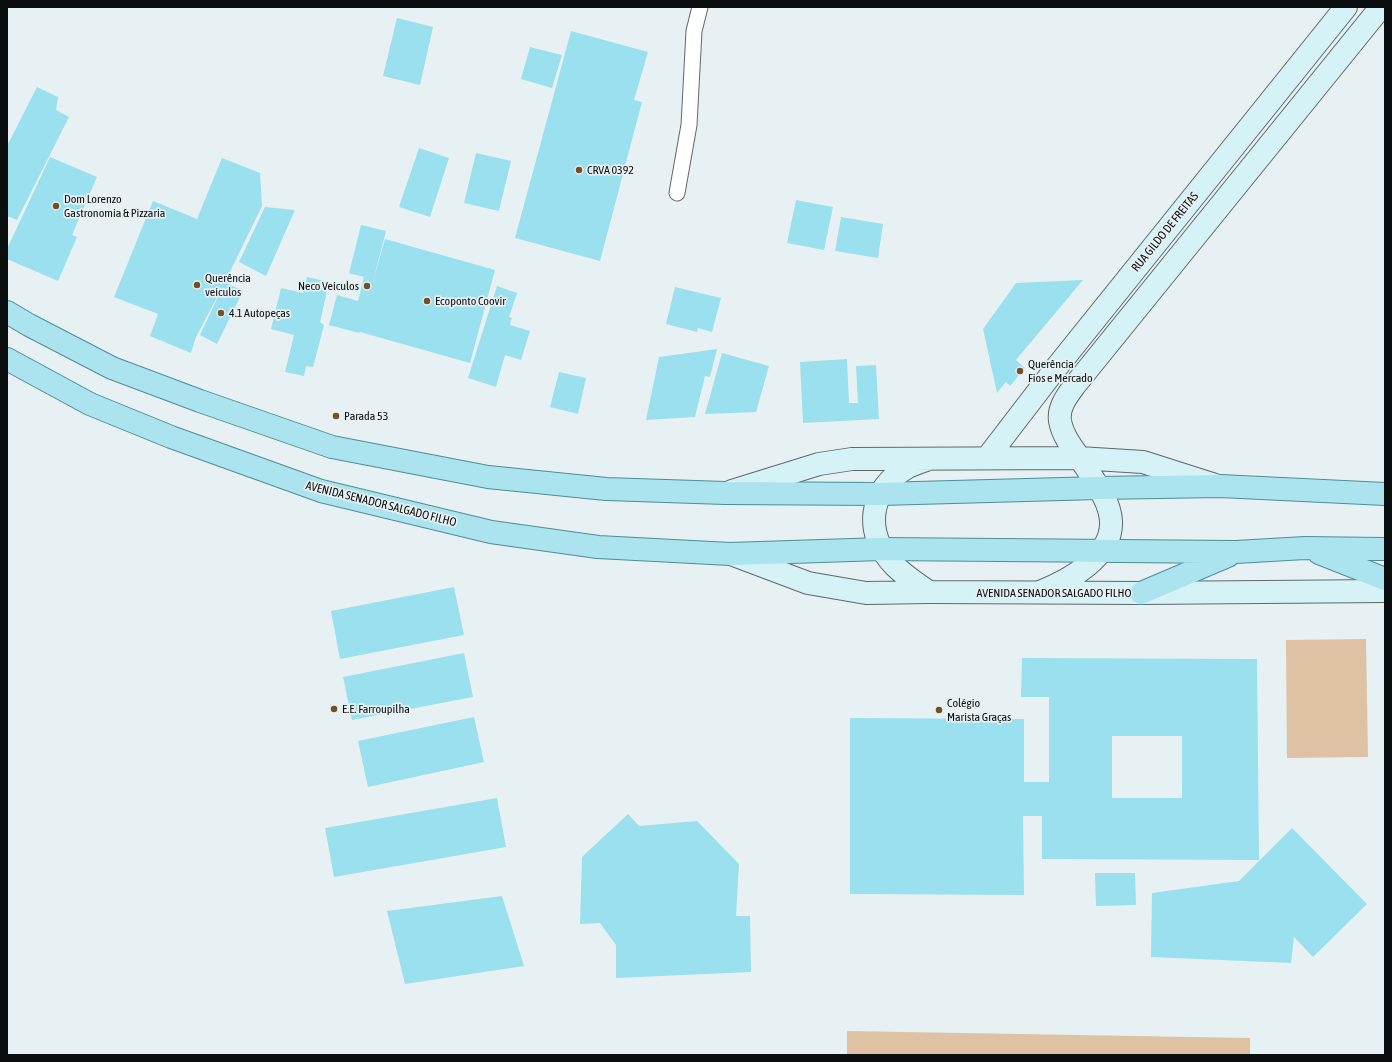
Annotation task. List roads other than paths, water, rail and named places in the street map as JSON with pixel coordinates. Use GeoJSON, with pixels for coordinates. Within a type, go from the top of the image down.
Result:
{"type":"FeatureCollection","features":[{"type":"Feature","properties":{"kind":"main road"},"geometry":{"type":"LineString","coordinates":[[7,312],[112,368],[200,401],[332,447],[488,477],[606,489],[725,492],[880,494],[1220,486],[1385,494]]}},
{"type":"Feature","properties":{"kind":"main road","name":"AVENIDA SENADOR SALGADO FILHO"},"geometry":{"type":"LineString","coordinates":[[7,359],[90,404],[170,437],[321,491],[491,532],[598,547],[730,554],[882,549],[1236,552],[1305,548],[1385,549]]}},
{"type":"Feature","properties":{"kind":"main road"},"geometry":{"type":"LineString","coordinates":[[1305,548],[1385,579]]}},
{"type":"Feature","properties":{"kind":"main road"},"geometry":{"type":"LineString","coordinates":[[1141,593],[1236,552]]}},
{"type":"Feature","properties":{"kind":"street","name":"RUA GILDO DE FREITAS"},"geometry":{"type":"LineString","coordinates":[[987,458],[1056,368],[1346,7]]}},
{"type":"Feature","properties":{"kind":"street"},"geometry":{"type":"LineString","coordinates":[[1040,592],[1060,584],[1080,571],[1102,551],[1109,535],[1111,521],[1107,505],[1099,488],[1066,439],[1060,420],[1062,403],[1074,385],[1381,7]]}},
{"type":"Feature","properties":{"kind":"street"},"geometry":{"type":"LineString","coordinates":[[1056,368],[1074,385]]}},
{"type":"Feature","properties":{"kind":"street"},"geometry":{"type":"LineString","coordinates":[[929,592],[907,577],[894,565],[882,549],[875,535],[873,523],[874,511],[880,494],[893,479],[908,467],[930,458]]}},
{"type":"Feature","properties":{"kind":"street"},"geometry":{"type":"LineString","coordinates":[[725,492],[819,464],[852,459],[930,458],[1079,458],[1143,462],[1220,486]]}},
{"type":"Feature","properties":{"kind":"street","name":"AVENIDA SENADOR SALGADO FILHO"},"geometry":{"type":"LineString","coordinates":[[730,554],[808,582],[866,593],[1385,591]]}},
{"type":"Feature","properties":{"kind":"lane"},"geometry":{"type":"LineString","coordinates":[[677,193],[689,125],[694,31],[700,7]]}},
{"type":"Feature","properties":{"kind":"place","name":"CRVA 0392"},"geometry":{"type":"Point","coordinates":[579,170]}},
{"type":"Feature","properties":{"kind":"place","name":"Dom Lorenzo Gastronomia & Pizzaria"},"geometry":{"type":"Point","coordinates":[56,206]}},
{"type":"Feature","properties":{"kind":"place","name":"Querência veículos"},"geometry":{"type":"Point","coordinates":[197,285]}},
{"type":"Feature","properties":{"kind":"place","name":"Neco Veículos"},"geometry":{"type":"Point","coordinates":[367,286]}},
{"type":"Feature","properties":{"kind":"place","name":"Ecoponto Coovir"},"geometry":{"type":"Point","coordinates":[427,301]}},
{"type":"Feature","properties":{"kind":"place","name":"4.1 Autopeças"},"geometry":{"type":"Point","coordinates":[221,313]}},
{"type":"Feature","properties":{"kind":"place","name":"Querência Fios e Mercado"},"geometry":{"type":"Point","coordinates":[1020,371]}},
{"type":"Feature","properties":{"kind":"place","name":"Parada 53"},"geometry":{"type":"Point","coordinates":[336,416]}},
{"type":"Feature","properties":{"kind":"place","name":"E.E. Farroupilha"},"geometry":{"type":"Point","coordinates":[334,709]}},
{"type":"Feature","properties":{"kind":"place","name":"Colégio Marista Graças"},"geometry":{"type":"Point","coordinates":[939,710]}}]}
